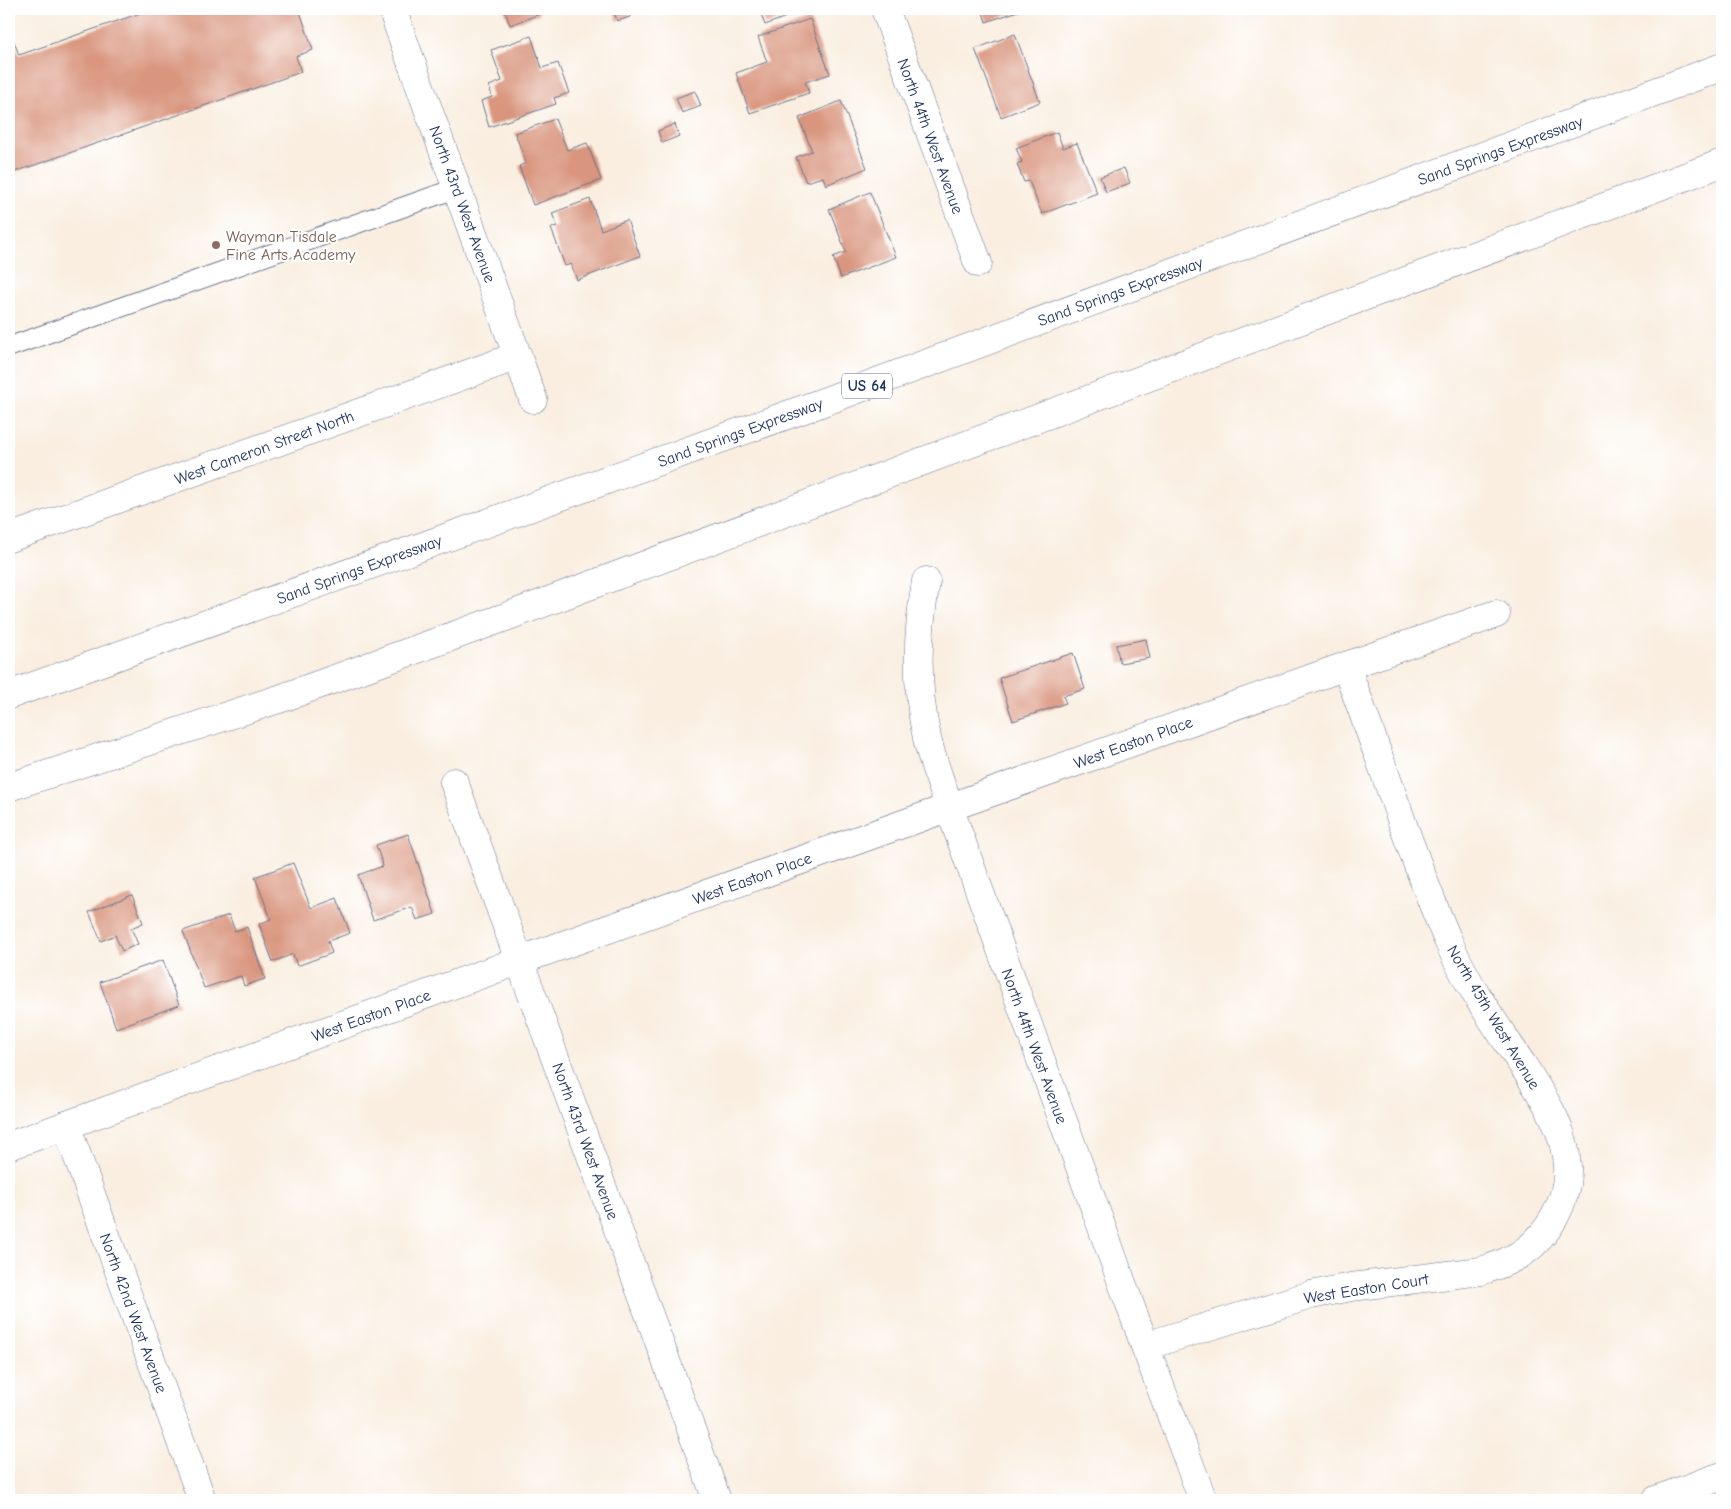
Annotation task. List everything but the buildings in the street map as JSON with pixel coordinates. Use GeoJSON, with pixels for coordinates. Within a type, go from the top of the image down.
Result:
{"type":"FeatureCollection","features":[{"type":"Feature","properties":{"kind":"main road","name":"North 43rd West Avenue"},"geometry":{"type":"LineString","coordinates":[[392,9],[533,399]]}},
{"type":"Feature","properties":{"kind":"main road","name":"North 44th West Avenue"},"geometry":{"type":"LineString","coordinates":[[885,9],[978,264]]}},
{"type":"Feature","properties":{"kind":"main road","name":"Sand Springs Expressway"},"geometry":{"type":"LineString","coordinates":[[9,695],[825,402],[1722,67]]}},
{"type":"Feature","properties":{"kind":"main road"},"geometry":{"type":"LineString","coordinates":[[9,787],[282,698],[511,615],[1722,163]]}},
{"type":"Feature","properties":{"kind":"main road","name":"West Cameron Street North"},"geometry":{"type":"LineString","coordinates":[[9,538],[518,356]]}},
{"type":"Feature","properties":{"kind":"main road","name":"North 44th West Avenue"},"geometry":{"type":"LineString","coordinates":[[926,581],[917,647],[921,705],[927,739],[949,807],[1144,1346],[1203,1500]]}},
{"type":"Feature","properties":{"kind":"main road","name":"West Easton Place"},"geometry":{"type":"LineString","coordinates":[[9,1146],[521,960],[1496,614]]}},
{"type":"Feature","properties":{"kind":"main road","name":"North 45th West Avenue"},"geometry":{"type":"LineString","coordinates":[[1346,666],[1428,893],[1450,947],[1476,992],[1551,1109],[1562,1134],[1567,1168],[1565,1187],[1560,1208],[1550,1227]]}},
{"type":"Feature","properties":{"kind":"main road","name":"North 43rd West Avenue"},"geometry":{"type":"LineString","coordinates":[[454,782],[521,960],[717,1500]]}},
{"type":"Feature","properties":{"kind":"main road","name":"North 42nd West Avenue"},"geometry":{"type":"LineString","coordinates":[[66,1126],[202,1500]]}},
{"type":"Feature","properties":{"kind":"main road","name":"West Easton Court"},"geometry":{"type":"LineString","coordinates":[[1144,1346],[1311,1295],[1351,1287],[1481,1271],[1499,1265],[1520,1254],[1550,1227]]}},
{"type":"Feature","properties":{"kind":"main road"},"geometry":{"type":"LineString","coordinates":[[1656,1500],[1722,1476]]}},
{"type":"Feature","properties":{"kind":"lane"},"geometry":{"type":"LineString","coordinates":[[9,347],[456,188]]}},
{"type":"Feature","properties":{"kind":"place","name":"Wayman Tisdale Fine Arts Academy"},"geometry":{"type":"Point","coordinates":[216,245]}}]}
